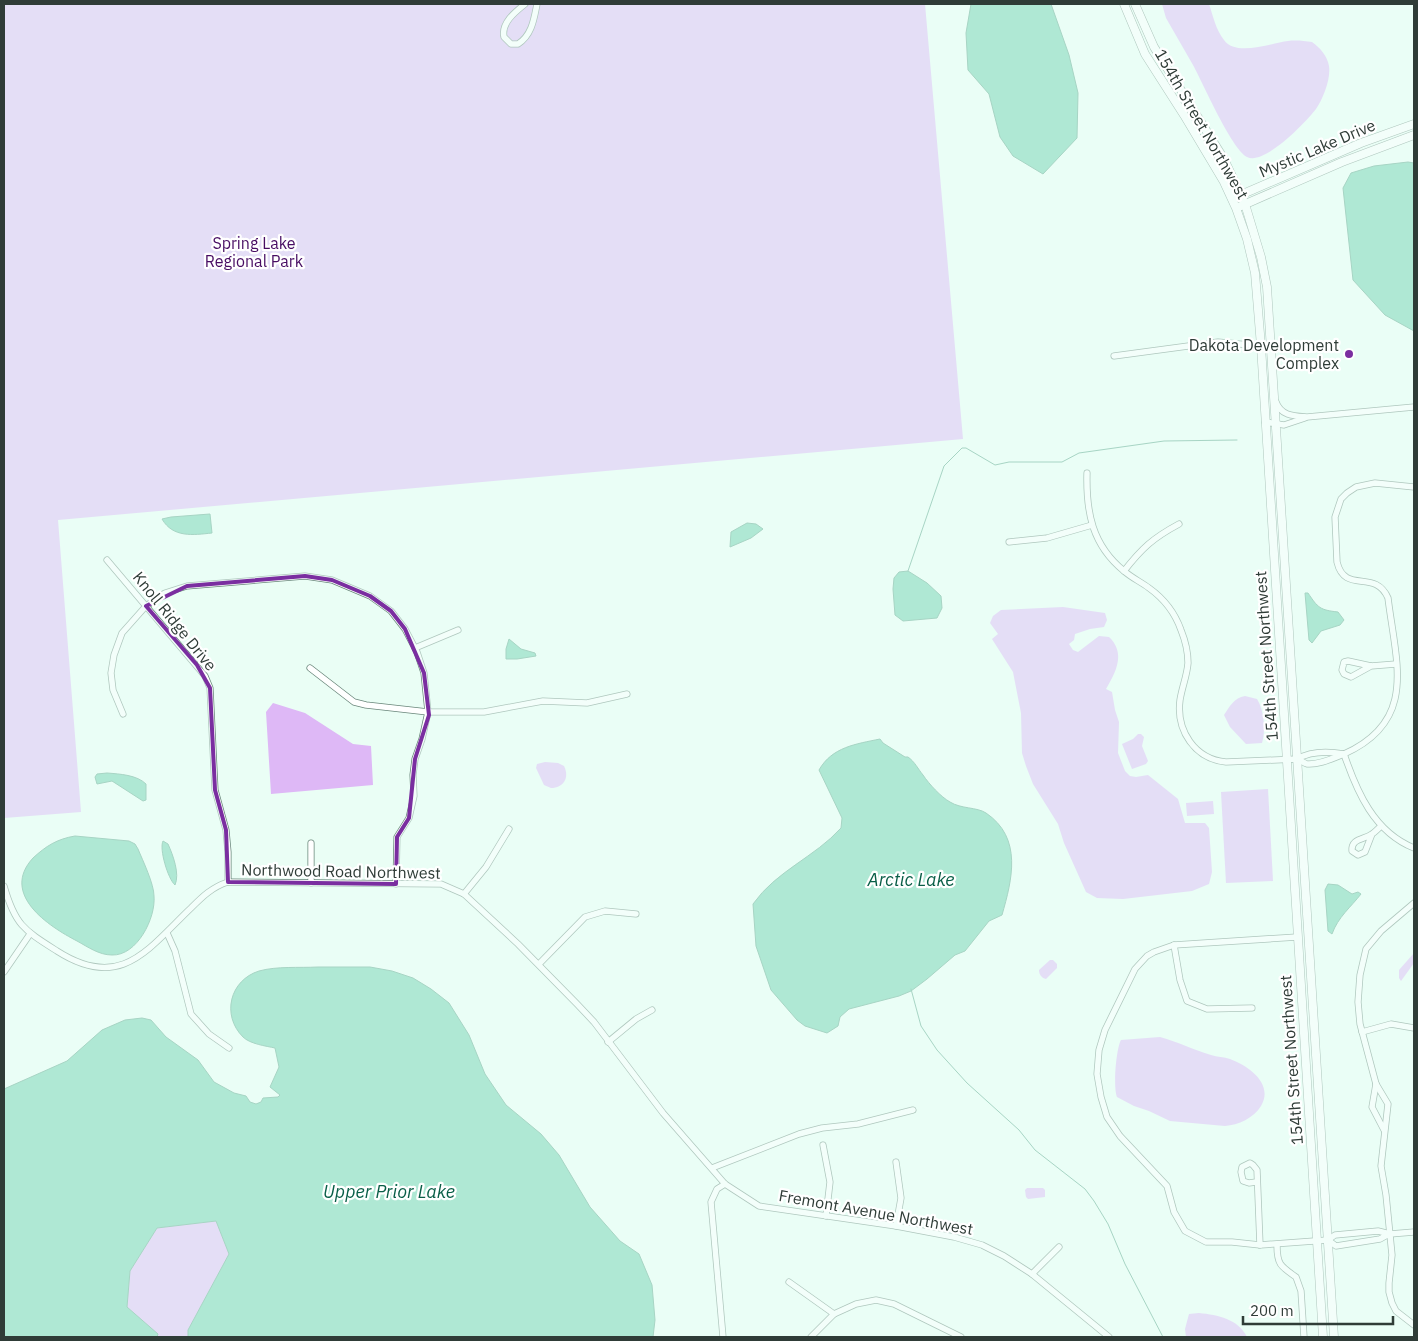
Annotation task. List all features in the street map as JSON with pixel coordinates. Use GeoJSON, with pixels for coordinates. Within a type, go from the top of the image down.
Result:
{"type":"FeatureCollection","features":[{"type":"Feature","properties":{"kind":"street"},"geometry":{"type":"LineString","coordinates":[[525,4],[512,16],[504,29],[504,37],[511,44],[518,44],[525,38],[534,22],[537,4]]}},
{"type":"Feature","properties":{"kind":"street","name":"154th Street Northwest"},"geometry":{"type":"LineString","coordinates":[[1124,4],[1146,54],[1224,182],[1247,239],[1255,273],[1322,1337]]}},
{"type":"Feature","properties":{"kind":"street","name":"154th Street Northwest"},"geometry":{"type":"LineString","coordinates":[[1134,4],[1154,47],[1224,159],[1241,195],[1261,257],[1267,287],[1334,1337]]}},
{"type":"Feature","properties":{"kind":"street","name":"Mystic Lake Drive"},"geometry":{"type":"LineString","coordinates":[[1232,199],[1361,143],[1414,124]]}},
{"type":"Feature","properties":{"kind":"street","name":"Mystic Lake Drive"},"geometry":{"type":"LineString","coordinates":[[1236,208],[1342,162],[1414,135]]}},
{"type":"Feature","properties":{"kind":"street"},"geometry":{"type":"LineString","coordinates":[[1114,356],[1218,342],[1261,346]]}},
{"type":"Feature","properties":{"kind":"street"},"geometry":{"type":"LineString","coordinates":[[1274,396],[1278,409],[1291,416],[1307,417],[1414,407]]}},
{"type":"Feature","properties":{"kind":"street"},"geometry":{"type":"LineString","coordinates":[[1265,422],[1284,425],[1307,417]]}},
{"type":"Feature","properties":{"kind":"street"},"geometry":{"type":"LineString","coordinates":[[1088,472],[1087,498],[1092,525],[1103,549],[1124,571],[1159,596],[1178,622],[1186,646],[1188,660],[1187,674],[1180,700],[1183,730],[1197,750],[1215,761],[1297,759],[1308,764],[1326,761],[1367,742],[1387,719],[1397,694],[1398,678],[1388,598],[1384,590],[1373,582],[1350,580],[1338,569],[1335,517],[1341,499],[1356,487],[1375,482],[1414,487]]}},
{"type":"Feature","properties":{"kind":"street"},"geometry":{"type":"LineString","coordinates":[[1124,571],[1146,544],[1180,524]]}},
{"type":"Feature","properties":{"kind":"street"},"geometry":{"type":"LineString","coordinates":[[1009,542],[1047,538],[1092,525]]}},
{"type":"Feature","properties":{"kind":"street","name":"Knoll Ridge Drive"},"geometry":{"type":"LineString","coordinates":[[107,560],[201,670],[210,688],[215,790],[226,830],[228,882]]}},
{"type":"Feature","properties":{"kind":"street"},"geometry":{"type":"LineString","coordinates":[[123,714],[113,690],[111,674],[114,654],[122,632],[146,606],[165,593],[186,586],[305,576],[332,580],[370,596],[391,611],[405,629],[415,648],[424,673],[428,712],[422,739],[414,759],[414,796],[410,818],[397,837],[396,884]]}},
{"type":"Feature","properties":{"kind":"street"},"geometry":{"type":"LineString","coordinates":[[415,648],[458,630]]}},
{"type":"Feature","properties":{"kind":"street"},"geometry":{"type":"LineString","coordinates":[[1371,666],[1351,677],[1344,674],[1342,670],[1344,662],[1348,661],[1371,666],[1396,664]]}},
{"type":"Feature","properties":{"kind":"street"},"geometry":{"type":"LineString","coordinates":[[310,668],[354,702],[366,706],[428,712],[484,712],[543,701],[587,703],[627,694]]}},
{"type":"Feature","properties":{"kind":"street"},"geometry":{"type":"LineString","coordinates":[[1297,759],[1307,754],[1332,752],[1344,754]]}},
{"type":"Feature","properties":{"kind":"street"},"geometry":{"type":"LineString","coordinates":[[1344,754],[1366,806],[1381,826],[1400,841],[1414,848]]}},
{"type":"Feature","properties":{"kind":"street"},"geometry":{"type":"LineString","coordinates":[[1372,834],[1381,826]]}},
{"type":"Feature","properties":{"kind":"street"},"geometry":{"type":"LineString","coordinates":[[464,894],[486,867],[509,829]]}},
{"type":"Feature","properties":{"kind":"street"},"geometry":{"type":"LineString","coordinates":[[311,843],[311,883]]}},
{"type":"Feature","properties":{"kind":"street","name":"Northwood Road Northwest"},"geometry":{"type":"LineString","coordinates":[[4,886],[9,904],[18,921],[30,934],[78,963],[96,968],[130,963],[146,952],[167,933],[204,894],[228,882],[441,884],[464,894],[539,964],[594,1022],[663,1113],[712,1168]]}},
{"type":"Feature","properties":{"kind":"street"},"geometry":{"type":"LineString","coordinates":[[1414,903],[1382,931],[1366,949],[1361,968],[1358,1002],[1362,1032],[1376,1084],[1388,1104],[1381,1166],[1392,1254],[1389,1283],[1392,1303],[1402,1317],[1414,1325]]}},
{"type":"Feature","properties":{"kind":"street"},"geometry":{"type":"LineString","coordinates":[[539,964],[585,917],[606,910],[636,914]]}},
{"type":"Feature","properties":{"kind":"street"},"geometry":{"type":"LineString","coordinates":[[167,933],[175,951],[191,1014],[209,1034],[229,1048]]}},
{"type":"Feature","properties":{"kind":"street"},"geometry":{"type":"LineString","coordinates":[[4,972],[30,934]]}},
{"type":"Feature","properties":{"kind":"street"},"geometry":{"type":"LineString","coordinates":[[1297,937],[1174,945],[1160,949],[1147,956],[1135,969],[1105,1030],[1099,1050],[1097,1074],[1101,1097],[1108,1117],[1120,1136],[1167,1186],[1174,1212],[1185,1231],[1206,1242],[1276,1245],[1328,1240],[1334,1235],[1378,1231],[1390,1234],[1414,1232]]}},
{"type":"Feature","properties":{"kind":"street"},"geometry":{"type":"LineString","coordinates":[[1174,945],[1180,980],[1187,1001],[1207,1009],[1252,1008]]}},
{"type":"Feature","properties":{"kind":"street"},"geometry":{"type":"LineString","coordinates":[[608,1042],[636,1019],[652,1010]]}},
{"type":"Feature","properties":{"kind":"street"},"geometry":{"type":"LineString","coordinates":[[1362,1032],[1390,1024],[1414,1028]]}},
{"type":"Feature","properties":{"kind":"street"},"geometry":{"type":"LineString","coordinates":[[1376,1084],[1372,1106],[1384,1130]]}},
{"type":"Feature","properties":{"kind":"street"},"geometry":{"type":"LineString","coordinates":[[712,1168],[798,1134],[822,1128],[858,1124],[913,1110]]}},
{"type":"Feature","properties":{"kind":"street"},"geometry":{"type":"LineString","coordinates":[[823,1145],[830,1182],[826,1216]]}},
{"type":"Feature","properties":{"kind":"street"},"geometry":{"type":"LineString","coordinates":[[896,1162],[901,1198],[896,1226]]}},
{"type":"Feature","properties":{"kind":"street","name":"Fremont Avenue Northwest"},"geometry":{"type":"LineString","coordinates":[[712,1168],[725,1184],[759,1206],[954,1236],[982,1245],[1004,1256],[1032,1274],[1110,1337]]}},
{"type":"Feature","properties":{"kind":"street"},"geometry":{"type":"LineString","coordinates":[[1256,1182],[1260,1245]]}},
{"type":"Feature","properties":{"kind":"street"},"geometry":{"type":"LineString","coordinates":[[723,1337],[711,1202],[718,1189],[725,1184]]}},
{"type":"Feature","properties":{"kind":"street"},"geometry":{"type":"LineString","coordinates":[[1328,1240],[1336,1246],[1380,1239],[1390,1234]]}},
{"type":"Feature","properties":{"kind":"street"},"geometry":{"type":"LineString","coordinates":[[1276,1245],[1277,1259],[1284,1268],[1296,1277],[1301,1290],[1304,1337]]}},
{"type":"Feature","properties":{"kind":"street"},"geometry":{"type":"LineString","coordinates":[[1032,1274],[1059,1246]]}},
{"type":"Feature","properties":{"kind":"street"},"geometry":{"type":"LineString","coordinates":[[790,1282],[834,1314]]}},
{"type":"Feature","properties":{"kind":"street"},"geometry":{"type":"LineString","coordinates":[[812,1337],[834,1314],[856,1304],[876,1300],[894,1304],[961,1337]]}},
{"type":"Feature","properties":{"kind":"highlighted area"},"geometry":{"type":"Polygon","coordinates":[[[305,576],[332,580],[370,596],[391,611],[405,629],[424,673],[429,715],[415,759],[409,818],[397,837],[396,884],[228,882],[226,830],[215,790],[210,688],[197,665],[146,606],[187,586],[305,576]]]}},
{"type":"Feature","properties":{"kind":"green space","name":"Spring Lake Regional Park"},"geometry":{"type":"Polygon","coordinates":[[[4,4],[925,4],[963,439],[58,520],[81,812],[4,818],[4,4]]]}},
{"type":"Feature","properties":{"kind":"green space"},"geometry":{"type":"Polygon","coordinates":[[[1162,4],[1209,4],[1221,36],[1229,45],[1237,48],[1254,48],[1291,41],[1312,42],[1323,52],[1329,66],[1326,89],[1316,109],[1274,149],[1254,158],[1247,157],[1240,151],[1226,129],[1166,18],[1162,4]]]}},
{"type":"Feature","properties":{"kind":"green space"},"geometry":{"type":"Polygon","coordinates":[[[1063,607],[1105,613],[1107,620],[1104,627],[1075,634],[1074,640],[1069,644],[1073,650],[1078,652],[1099,636],[1109,637],[1114,643],[1117,649],[1118,663],[1106,689],[1112,692],[1119,722],[1118,753],[1125,771],[1130,776],[1148,775],[1178,799],[1185,823],[1205,823],[1209,828],[1212,872],[1209,884],[1192,891],[1123,899],[1097,898],[1086,892],[1064,843],[1058,824],[1033,784],[1026,766],[1022,753],[1021,713],[1013,672],[992,639],[998,634],[990,623],[993,616],[1001,610],[1063,607]]]}},
{"type":"Feature","properties":{"kind":"green space"},"geometry":{"type":"Polygon","coordinates":[[[1245,696],[1257,699],[1261,709],[1264,727],[1262,743],[1246,744],[1230,727],[1224,715],[1235,701],[1245,696]]]}},
{"type":"Feature","properties":{"kind":"green space"},"geometry":{"type":"Polygon","coordinates":[[[273,703],[305,713],[353,744],[371,746],[373,785],[271,794],[266,712],[273,703]]]}},
{"type":"Feature","properties":{"kind":"green space"},"geometry":{"type":"Polygon","coordinates":[[[1138,734],[1144,737],[1142,746],[1148,761],[1146,764],[1132,769],[1122,744],[1133,739],[1138,734]]]}},
{"type":"Feature","properties":{"kind":"green space"},"geometry":{"type":"Polygon","coordinates":[[[545,762],[558,763],[564,766],[566,770],[566,778],[562,784],[555,788],[544,785],[536,768],[537,764],[545,762]]]}},
{"type":"Feature","properties":{"kind":"green space"},"geometry":{"type":"Polygon","coordinates":[[[1268,789],[1273,881],[1226,883],[1221,792],[1268,789]]]}},
{"type":"Feature","properties":{"kind":"green space"},"geometry":{"type":"Polygon","coordinates":[[[1213,801],[1214,814],[1187,816],[1186,803],[1213,801]]]}},
{"type":"Feature","properties":{"kind":"green space"},"geometry":{"type":"Polygon","coordinates":[[[1414,953],[1414,963],[1401,981],[1399,970],[1414,953]]]}},
{"type":"Feature","properties":{"kind":"green space"},"geometry":{"type":"Polygon","coordinates":[[[1050,960],[1057,964],[1057,968],[1046,979],[1041,976],[1039,970],[1050,960]]]}},
{"type":"Feature","properties":{"kind":"green space"},"geometry":{"type":"Polygon","coordinates":[[[1160,1037],[1211,1055],[1230,1059],[1245,1066],[1262,1083],[1264,1098],[1261,1106],[1245,1120],[1225,1126],[1170,1121],[1117,1097],[1115,1085],[1116,1068],[1121,1040],[1160,1037]]]}},
{"type":"Feature","properties":{"kind":"green space"},"geometry":{"type":"Polygon","coordinates":[[[1027,1188],[1043,1188],[1045,1190],[1045,1197],[1028,1199],[1025,1190],[1027,1188]]]}},
{"type":"Feature","properties":{"kind":"green space"},"geometry":{"type":"Polygon","coordinates":[[[216,1221],[229,1254],[188,1330],[188,1337],[157,1337],[157,1334],[127,1307],[130,1271],[157,1228],[216,1221]]]}},
{"type":"Feature","properties":{"kind":"green space"},"geometry":{"type":"Polygon","coordinates":[[[1189,1314],[1213,1315],[1233,1322],[1247,1337],[1186,1337],[1185,1329],[1189,1314]]]}},
{"type":"Feature","properties":{"kind":"water"},"geometry":{"type":"Polygon","coordinates":[[[971,4],[1051,4],[1069,55],[1078,93],[1077,138],[1043,174],[1013,156],[1000,137],[989,94],[968,70],[966,33],[971,4]]]}},
{"type":"Feature","properties":{"kind":"water"},"geometry":{"type":"Polygon","coordinates":[[[1414,163],[1414,331],[1385,315],[1353,280],[1343,188],[1351,173],[1374,166],[1414,163]]]}},
{"type":"Feature","properties":{"kind":"water"},"geometry":{"type":"Polygon","coordinates":[[[210,514],[212,533],[205,534],[184,534],[178,532],[167,525],[162,519],[171,517],[210,514]]]}},
{"type":"Feature","properties":{"kind":"water"},"geometry":{"type":"Polygon","coordinates":[[[747,523],[756,524],[763,529],[751,538],[730,547],[731,532],[747,523]]]}},
{"type":"Feature","properties":{"kind":"water"},"geometry":{"type":"Polygon","coordinates":[[[908,571],[927,583],[941,596],[942,608],[937,618],[903,621],[895,615],[894,578],[899,572],[908,571]]]}},
{"type":"Feature","properties":{"kind":"water"},"geometry":{"type":"Polygon","coordinates":[[[1305,593],[1308,593],[1320,607],[1338,612],[1344,620],[1340,625],[1321,631],[1312,643],[1309,640],[1305,593]]]}},
{"type":"Feature","properties":{"kind":"water"},"geometry":{"type":"Polygon","coordinates":[[[509,639],[521,649],[535,653],[536,656],[506,659],[509,639]]]}},
{"type":"Feature","properties":{"kind":"water","name":"Arctic Lake"},"geometry":{"type":"Polygon","coordinates":[[[880,739],[883,743],[915,763],[932,786],[947,800],[959,806],[982,811],[998,823],[1006,835],[1010,847],[1012,860],[1009,888],[1002,915],[989,921],[965,951],[955,955],[911,991],[849,1009],[840,1017],[838,1026],[827,1033],[805,1026],[797,1020],[771,990],[756,946],[753,904],[773,882],[820,847],[841,828],[842,818],[819,770],[824,762],[845,748],[880,739]]]}},
{"type":"Feature","properties":{"kind":"water"},"geometry":{"type":"Polygon","coordinates":[[[107,773],[128,776],[142,781],[146,784],[146,800],[143,801],[112,781],[97,784],[95,777],[97,774],[107,773]]]}},
{"type":"Feature","properties":{"kind":"water"},"geometry":{"type":"Polygon","coordinates":[[[75,836],[129,841],[135,844],[148,872],[154,896],[152,915],[137,943],[121,954],[107,955],[98,952],[65,935],[42,918],[25,896],[22,884],[24,871],[33,858],[52,844],[75,836]]]}},
{"type":"Feature","properties":{"kind":"water"},"geometry":{"type":"Polygon","coordinates":[[[163,841],[168,844],[174,859],[177,876],[175,885],[165,864],[162,850],[163,841]]]}},
{"type":"Feature","properties":{"kind":"water"},"geometry":{"type":"Polygon","coordinates":[[[1328,884],[1338,885],[1352,894],[1358,892],[1361,894],[1341,917],[1332,934],[1328,931],[1325,890],[1328,884]]]}},
{"type":"Feature","properties":{"kind":"water","name":"Upper Prior Lake"},"geometry":{"type":"Polygon","coordinates":[[[370,967],[392,971],[413,978],[449,1003],[469,1035],[485,1074],[506,1105],[541,1134],[559,1155],[590,1207],[620,1241],[639,1254],[652,1285],[655,1320],[653,1337],[188,1337],[188,1330],[229,1254],[216,1221],[157,1228],[130,1271],[127,1307],[158,1334],[157,1337],[4,1337],[4,1089],[67,1061],[102,1030],[125,1020],[142,1018],[151,1020],[166,1037],[198,1060],[214,1082],[234,1093],[246,1096],[250,1102],[256,1104],[261,1102],[263,1098],[278,1097],[280,1095],[270,1087],[279,1067],[275,1048],[254,1043],[243,1037],[232,1019],[232,999],[235,990],[241,982],[259,971],[266,969],[370,967]]]}},
{"type":"Feature","properties":{"kind":"waterway"},"geometry":{"type":"LineString","coordinates":[[908,571],[944,466],[962,448],[966,448],[995,465],[1009,462],[1062,462],[1079,453],[1164,441],[1237,440]]}},
{"type":"Feature","properties":{"kind":"waterway"},"geometry":{"type":"LineString","coordinates":[[911,989],[921,1026],[937,1050],[967,1083],[1019,1130],[1035,1150],[1085,1189],[1094,1201],[1108,1224],[1125,1264],[1163,1337]]}},
{"type":"Feature","properties":{"kind":"place","name":"Dakota Development Complex"},"geometry":{"type":"Point","coordinates":[1349,354]}}]}
